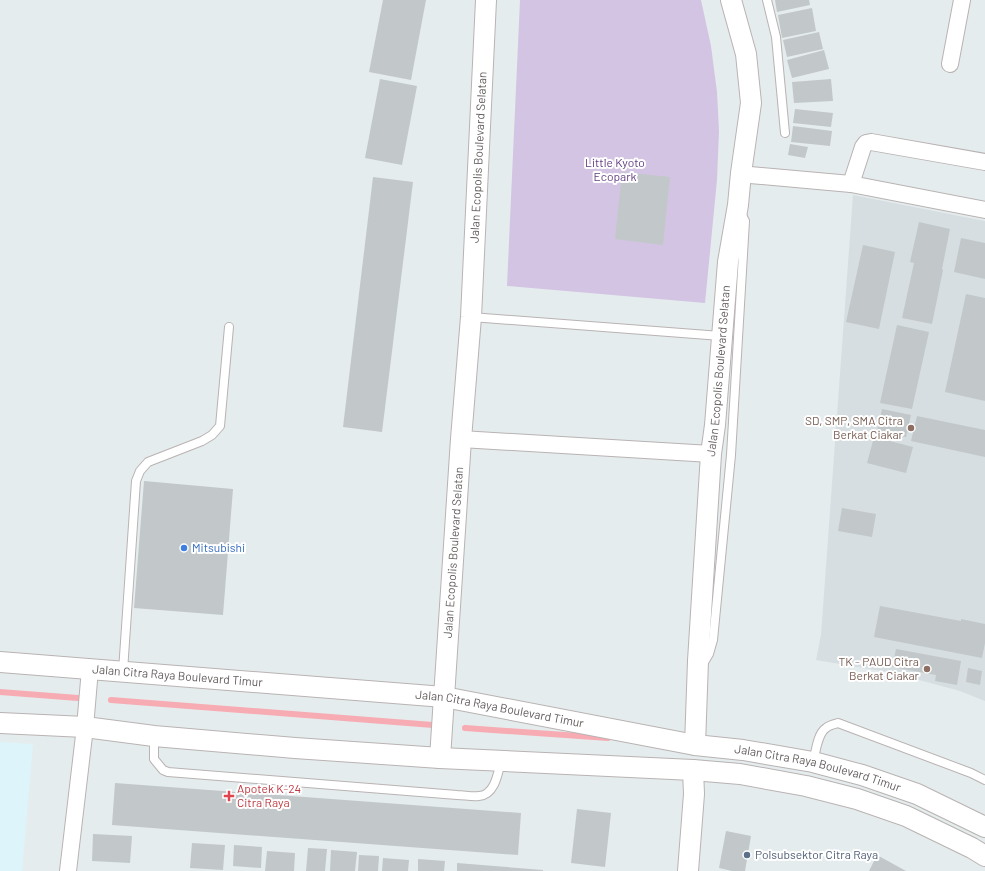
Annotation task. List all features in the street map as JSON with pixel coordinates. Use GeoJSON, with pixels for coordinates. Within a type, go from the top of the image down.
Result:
{"type":"FeatureCollection","features":[{"type":"Feature","properties":{"kind":"street","name":"Jalan Ecopolis Boulevard Selatan"},"geometry":{"type":"LineString","coordinates":[[440,758],[461,439],[471,317],[486,0]]}},
{"type":"Feature","properties":{"kind":"street","name":"Jalan Ecopolis Boulevard Selatan"},"geometry":{"type":"LineString","coordinates":[[695,745],[697,675],[716,454],[716,336],[738,205],[751,103],[746,54],[731,0]]}},
{"type":"Feature","properties":{"kind":"street"},"geometry":{"type":"LineString","coordinates":[[950,64],[962,0]]}},
{"type":"Feature","properties":{"kind":"street"},"geometry":{"type":"LineString","coordinates":[[851,184],[863,147],[866,143],[871,142],[985,162]]}},
{"type":"Feature","properties":{"kind":"street"},"geometry":{"type":"LineString","coordinates":[[741,173],[851,184],[985,210]]}},
{"type":"Feature","properties":{"kind":"street"},"geometry":{"type":"LineString","coordinates":[[461,439],[716,454]]}},
{"type":"Feature","properties":{"kind":"street","name":"Jalan Citra Raya Boulevard Timur"},"geometry":{"type":"LineString","coordinates":[[0,662],[89,674],[122,672],[444,702],[695,745],[743,750],[813,762],[862,775],[917,794],[984,824]]}},
{"type":"Feature","properties":{"kind":"street"},"geometry":{"type":"LineString","coordinates":[[68,871],[86,718],[89,674]]}},
{"type":"Feature","properties":{"kind":"street","name":"Jalan Citra Raya Boulevard Timur"},"geometry":{"type":"LineString","coordinates":[[0,723],[86,718],[154,736],[440,758],[693,770],[740,774],[806,786],[857,799],[906,816],[972,848],[985,856]]}},
{"type":"Feature","properties":{"kind":"street"},"geometry":{"type":"LineString","coordinates":[[688,871],[694,794],[693,770]]}},
{"type":"Feature","properties":{"kind":"lane"},"geometry":{"type":"LineString","coordinates":[[767,0],[776,37],[785,133]]}},
{"type":"Feature","properties":{"kind":"lane"},"geometry":{"type":"LineString","coordinates":[[716,454],[745,221],[738,205]]}},
{"type":"Feature","properties":{"kind":"lane"},"geometry":{"type":"LineString","coordinates":[[471,317],[681,332],[716,336]]}},
{"type":"Feature","properties":{"kind":"lane"},"geometry":{"type":"LineString","coordinates":[[122,672],[136,481],[140,471],[148,462],[202,440],[212,435],[220,426],[229,327]]}},
{"type":"Feature","properties":{"kind":"lane"},"geometry":{"type":"LineString","coordinates":[[813,762],[820,736],[824,729],[838,723],[971,773],[985,780]]}},
{"type":"Feature","properties":{"kind":"lane"},"geometry":{"type":"LineString","coordinates":[[154,736],[154,759],[163,770],[168,772],[457,795],[485,795],[496,782],[501,760]]}},
{"type":"Feature","properties":{"kind":"shaded area","name":"SD, SMP, SMA Citra Berkat Ciakar"},"geometry":{"type":"Polygon","coordinates":[[[853,195],[985,221],[985,701],[960,691],[893,673],[816,660],[821,635],[853,195]]]}},
{"type":"Feature","properties":{"kind":"shaded area"},"geometry":{"type":"Polygon","coordinates":[[[0,742],[33,744],[22,871],[0,871],[0,742]]]}},
{"type":"Feature","properties":{"kind":"green space","name":"Little Kyoto Ecopark"},"geometry":{"type":"Polygon","coordinates":[[[520,0],[701,0],[711,46],[717,92],[719,131],[717,180],[705,303],[507,286],[520,0]]]}},
{"type":"Feature","properties":{"kind":"building"},"geometry":{"type":"Polygon","coordinates":[[[383,0],[426,0],[411,80],[369,72],[383,0]]]}},
{"type":"Feature","properties":{"kind":"building"},"geometry":{"type":"Polygon","coordinates":[[[775,0],[809,0],[810,5],[777,12],[775,0]]]}},
{"type":"Feature","properties":{"kind":"building"},"geometry":{"type":"Polygon","coordinates":[[[812,8],[816,31],[782,38],[778,15],[812,8]]]}},
{"type":"Feature","properties":{"kind":"building"},"geometry":{"type":"Polygon","coordinates":[[[819,32],[823,49],[787,57],[783,40],[819,32]]]}},
{"type":"Feature","properties":{"kind":"building"},"geometry":{"type":"Polygon","coordinates":[[[824,50],[829,69],[792,78],[787,60],[824,50]]]}},
{"type":"Feature","properties":{"kind":"building"},"geometry":{"type":"Polygon","coordinates":[[[380,79],[417,86],[402,165],[365,158],[380,79]]]}},
{"type":"Feature","properties":{"kind":"building"},"geometry":{"type":"Polygon","coordinates":[[[831,79],[833,101],[794,103],[792,82],[831,79]]]}},
{"type":"Feature","properties":{"kind":"building"},"geometry":{"type":"Polygon","coordinates":[[[795,109],[833,113],[831,127],[793,123],[795,109]]]}},
{"type":"Feature","properties":{"kind":"building"},"geometry":{"type":"Polygon","coordinates":[[[793,126],[832,131],[830,146],[791,142],[793,126]]]}},
{"type":"Feature","properties":{"kind":"building"},"geometry":{"type":"Polygon","coordinates":[[[790,144],[808,147],[805,158],[788,155],[790,144]]]}},
{"type":"Feature","properties":{"kind":"building"},"geometry":{"type":"Polygon","coordinates":[[[622,172],[670,177],[663,245],[615,239],[622,172]]]}},
{"type":"Feature","properties":{"kind":"building"},"geometry":{"type":"Polygon","coordinates":[[[373,177],[413,182],[382,432],[343,427],[373,177]]]}},
{"type":"Feature","properties":{"kind":"building"},"geometry":{"type":"Polygon","coordinates":[[[919,222],[950,229],[932,324],[902,318],[914,263],[910,262],[919,222]]]}},
{"type":"Feature","properties":{"kind":"building"},"geometry":{"type":"Polygon","coordinates":[[[961,238],[985,243],[985,279],[954,272],[961,238]]]}},
{"type":"Feature","properties":{"kind":"building"},"geometry":{"type":"Polygon","coordinates":[[[863,245],[895,252],[879,329],[846,322],[863,245]]]}},
{"type":"Feature","properties":{"kind":"building"},"geometry":{"type":"Polygon","coordinates":[[[966,294],[985,298],[985,401],[945,392],[966,294]]]}},
{"type":"Feature","properties":{"kind":"building"},"geometry":{"type":"Polygon","coordinates":[[[897,325],[929,332],[912,409],[880,403],[897,325]]]}},
{"type":"Feature","properties":{"kind":"building"},"geometry":{"type":"Polygon","coordinates":[[[882,409],[911,415],[906,437],[877,431],[882,409]]]}},
{"type":"Feature","properties":{"kind":"building"},"geometry":{"type":"Polygon","coordinates":[[[917,416],[985,430],[985,457],[911,441],[917,416]]]}},
{"type":"Feature","properties":{"kind":"building"},"geometry":{"type":"Polygon","coordinates":[[[874,437],[913,447],[906,473],[867,463],[874,437]]]}},
{"type":"Feature","properties":{"kind":"building","name":"Mitsubishi"},"geometry":{"type":"Polygon","coordinates":[[[144,481],[233,489],[223,615],[134,608],[144,481]]]}},
{"type":"Feature","properties":{"kind":"building"},"geometry":{"type":"Polygon","coordinates":[[[842,508],[876,514],[872,537],[838,531],[842,508]]]}},
{"type":"Feature","properties":{"kind":"building"},"geometry":{"type":"Polygon","coordinates":[[[880,606],[985,624],[985,643],[982,658],[874,637],[880,606]]]}},
{"type":"Feature","properties":{"kind":"building"},"geometry":{"type":"Polygon","coordinates":[[[896,649],[961,661],[957,685],[935,681],[936,675],[892,667],[896,649]]]}},
{"type":"Feature","properties":{"kind":"building"},"geometry":{"type":"Polygon","coordinates":[[[968,668],[982,671],[980,685],[966,682],[968,668]]]}},
{"type":"Feature","properties":{"kind":"building"},"geometry":{"type":"Polygon","coordinates":[[[115,783],[521,813],[518,855],[112,825],[115,783]]]}},
{"type":"Feature","properties":{"kind":"building"},"geometry":{"type":"Polygon","coordinates":[[[577,809],[611,813],[605,867],[571,863],[577,809]]]}},
{"type":"Feature","properties":{"kind":"building"},"geometry":{"type":"Polygon","coordinates":[[[726,831],[751,836],[745,871],[732,871],[719,868],[726,831]]]}},
{"type":"Feature","properties":{"kind":"building"},"geometry":{"type":"Polygon","coordinates":[[[93,834],[132,836],[130,863],[92,861],[93,834]]]}},
{"type":"Feature","properties":{"kind":"building"},"geometry":{"type":"Polygon","coordinates":[[[192,843],[225,845],[223,870],[190,868],[192,843]]]}},
{"type":"Feature","properties":{"kind":"building"},"geometry":{"type":"Polygon","coordinates":[[[234,845],[262,847],[261,868],[233,866],[234,845]]]}},
{"type":"Feature","properties":{"kind":"building"},"geometry":{"type":"Polygon","coordinates":[[[308,848],[327,849],[325,871],[306,871],[308,848]]]}},
{"type":"Feature","properties":{"kind":"building"},"geometry":{"type":"Polygon","coordinates":[[[331,850],[357,852],[355,871],[330,871],[331,850]]]}},
{"type":"Feature","properties":{"kind":"building"},"geometry":{"type":"Polygon","coordinates":[[[267,851],[295,853],[294,871],[265,871],[267,851]]]}},
{"type":"Feature","properties":{"kind":"building"},"geometry":{"type":"Polygon","coordinates":[[[359,855],[379,856],[378,871],[358,871],[359,855]]]}},
{"type":"Feature","properties":{"kind":"building"},"geometry":{"type":"Polygon","coordinates":[[[877,855],[906,871],[869,871],[877,855]]]}},
{"type":"Feature","properties":{"kind":"building"},"geometry":{"type":"Polygon","coordinates":[[[383,858],[409,860],[408,871],[382,871],[383,858]]]}},
{"type":"Feature","properties":{"kind":"building"},"geometry":{"type":"Polygon","coordinates":[[[418,859],[445,861],[444,871],[418,871],[418,859]]]}},
{"type":"Feature","properties":{"kind":"building"},"geometry":{"type":"Polygon","coordinates":[[[457,863],[543,870],[543,871],[457,871],[457,863]]]}},
{"type":"Feature","properties":{"kind":"waterway"},"geometry":{"type":"LineString","coordinates":[[0,692],[78,698]]}},
{"type":"Feature","properties":{"kind":"waterway"},"geometry":{"type":"LineString","coordinates":[[111,700],[433,725]]}},
{"type":"Feature","properties":{"kind":"waterway"},"geometry":{"type":"LineString","coordinates":[[465,728],[608,738]]}},
{"type":"Feature","properties":{"kind":"place","name":"SD, SMP, SMA Citra Berkat Ciakar"},"geometry":{"type":"Point","coordinates":[911,428]}},
{"type":"Feature","properties":{"kind":"place","name":"Mitsubishi"},"geometry":{"type":"Point","coordinates":[184,548]}},
{"type":"Feature","properties":{"kind":"place","name":"TK - PAUD Citra Berkat Ciakar"},"geometry":{"type":"Point","coordinates":[927,669]}},
{"type":"Feature","properties":{"kind":"place","name":"Apotek K-24 Citra Raya"},"geometry":{"type":"Point","coordinates":[229,796]}},
{"type":"Feature","properties":{"kind":"place","name":"Polsubsektor Citra Raya"},"geometry":{"type":"Point","coordinates":[747,855]}}]}
